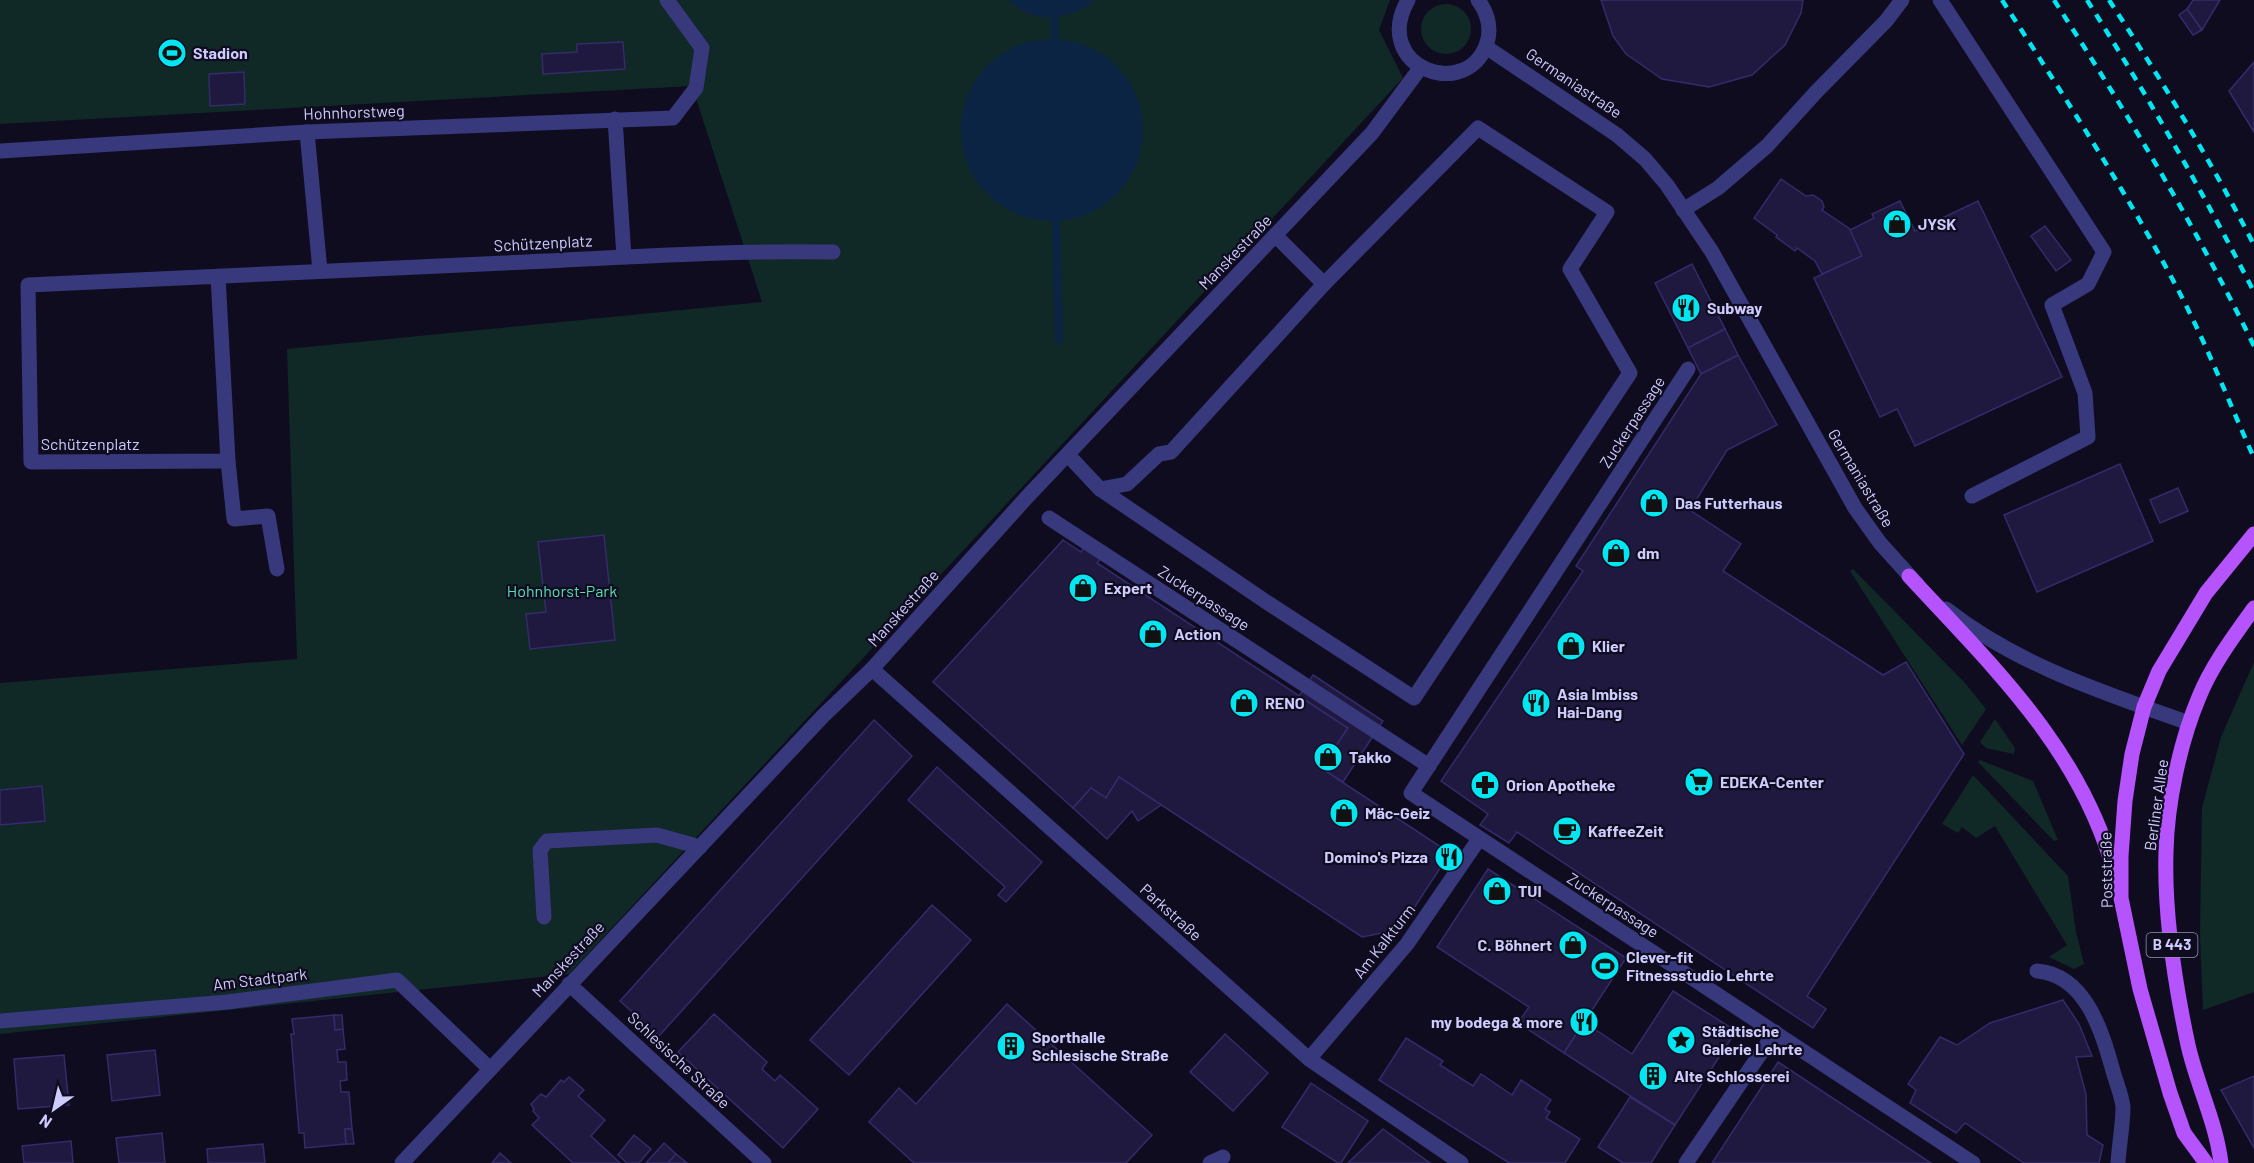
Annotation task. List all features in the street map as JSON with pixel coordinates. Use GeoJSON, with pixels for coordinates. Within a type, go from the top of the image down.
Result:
{"type":"FeatureCollection","features":[{"type":"Feature","properties":{"kind":"main road","name":"B 443"},"geometry":{"type":"LineString","coordinates":[[2144,707],[2159,671],[2206,593],[2254,534]]}},
{"type":"Feature","properties":{"kind":"main road"},"geometry":{"type":"LineString","coordinates":[[1909,576],[2000,675],[2058,747],[2076,776],[2094,816],[2110,855],[2121,898]]}},
{"type":"Feature","properties":{"kind":"main road","name":"Berliner Allee"},"geometry":{"type":"LineString","coordinates":[[2221,1163],[2218,1138],[2195,1073],[2174,969],[2166,851],[2170,811],[2190,723],[2200,695],[2216,663],[2254,608]]}},
{"type":"Feature","properties":{"kind":"main road","name":"Poststraße"},"geometry":{"type":"LineString","coordinates":[[2144,707],[2132,753],[2125,801],[2121,898],[2140,989],[2170,1093],[2184,1132],[2206,1163]]}},
{"type":"Feature","properties":{"kind":"street","name":"Hohnhorstweg"},"geometry":{"type":"LineString","coordinates":[[0,151],[307,132],[673,118],[696,88],[702,48],[667,0]]}},
{"type":"Feature","properties":{"kind":"street"},"geometry":{"type":"LineString","coordinates":[[1408,0],[1401,12],[1399,33],[1402,47],[1411,60],[1421,67],[1433,73],[1449,74],[1474,63],[1486,46],[1489,32],[1488,19],[1478,0]]}},
{"type":"Feature","properties":{"kind":"street"},"geometry":{"type":"LineString","coordinates":[[1683,210],[1719,188],[1767,146],[1886,21],[1902,0]]}},
{"type":"Feature","properties":{"kind":"street"},"geometry":{"type":"LineString","coordinates":[[1940,0],[2104,252],[2088,284],[2052,305],[2085,393],[2088,437],[1972,495]]}},
{"type":"Feature","properties":{"kind":"street","name":"Germaniastraße"},"geometry":{"type":"LineString","coordinates":[[1486,46],[1617,135],[1645,159],[1667,185],[1712,252],[1855,508],[1880,543],[1909,576],[1962,622],[2020,657],[2094,689],[2190,723]]}},
{"type":"Feature","properties":{"kind":"street","name":"Manskestraße"},"geometry":{"type":"LineString","coordinates":[[402,1163],[823,716],[872,669],[1068,455],[1372,133],[1421,67]]}},
{"type":"Feature","properties":{"kind":"street"},"geometry":{"type":"LineString","coordinates":[[615,119],[624,257]]}},
{"type":"Feature","properties":{"kind":"street"},"geometry":{"type":"LineString","coordinates":[[1068,455],[1100,489],[1268,603],[1414,698],[1630,373],[1570,269],[1607,212],[1478,128],[1324,284],[1171,452],[1159,454],[1127,484],[1100,489]]}},
{"type":"Feature","properties":{"kind":"street"},"geometry":{"type":"LineString","coordinates":[[307,132],[320,271]]}},
{"type":"Feature","properties":{"kind":"street"},"geometry":{"type":"LineString","coordinates":[[1276,236],[1324,284]]}},
{"type":"Feature","properties":{"kind":"street","name":"Schützenplatz"},"geometry":{"type":"LineString","coordinates":[[228,461],[31,462],[28,285],[624,257],[774,251],[832,252]]}},
{"type":"Feature","properties":{"kind":"street"},"geometry":{"type":"LineString","coordinates":[[218,276],[228,461],[234,519],[268,516],[277,569]]}},
{"type":"Feature","properties":{"kind":"street","name":"Zuckerpassage"},"geometry":{"type":"LineString","coordinates":[[1688,369],[1411,793],[1973,1163]]}},
{"type":"Feature","properties":{"kind":"street","name":"Zuckerpassage"},"geometry":{"type":"LineString","coordinates":[[1049,518],[1429,766]]}},
{"type":"Feature","properties":{"kind":"street","name":"Parkstraße"},"geometry":{"type":"LineString","coordinates":[[872,669],[1309,1059],[1461,1163]]}},
{"type":"Feature","properties":{"kind":"street"},"geometry":{"type":"LineString","coordinates":[[544,917],[540,850],[547,842],[657,835],[700,847]]}},
{"type":"Feature","properties":{"kind":"street","name":"Am Kalkturm"},"geometry":{"type":"LineString","coordinates":[[1309,1059],[1407,944],[1479,839]]}},
{"type":"Feature","properties":{"kind":"street"},"geometry":{"type":"LineString","coordinates":[[2037,971],[2048,972],[2068,982],[2088,1006],[2102,1031],[2123,1106],[2118,1163]]}},
{"type":"Feature","properties":{"kind":"street","name":"Am Stadtpark"},"geometry":{"type":"LineString","coordinates":[[0,1021],[226,1002],[397,980],[490,1069]]}},
{"type":"Feature","properties":{"kind":"street","name":"Schlesische Straße"},"geometry":{"type":"LineString","coordinates":[[569,984],[764,1163]]}},
{"type":"Feature","properties":{"kind":"street"},"geometry":{"type":"LineString","coordinates":[[1686,1163],[1775,1032]]}},
{"type":"Feature","properties":{"kind":"green space","name":"Hohnhorst-Park"},"geometry":{"type":"Polygon","coordinates":[[[0,0],[1390,0],[1379,30],[1403,78],[569,974],[0,1034],[0,683],[297,659],[287,349],[762,302],[692,86],[0,124],[0,0]]]}},
{"type":"Feature","properties":{"kind":"green space"},"geometry":{"type":"Polygon","coordinates":[[[1441,4],[1451,4],[1464,11],[1471,24],[1471,34],[1464,47],[1451,54],[1441,54],[1432,50],[1425,43],[1421,34],[1421,24],[1425,15],[1432,8],[1441,4]]]}},
{"type":"Feature","properties":{"kind":"green space"},"geometry":{"type":"Polygon","coordinates":[[[1853,569],[1965,683],[1986,709],[1962,745],[1850,571],[1853,569]]]}},
{"type":"Feature","properties":{"kind":"green space"},"geometry":{"type":"Polygon","coordinates":[[[2254,662],[2254,992],[2203,1010],[2200,935],[2202,808],[2221,737],[2254,662]]]}},
{"type":"Feature","properties":{"kind":"green space"},"geometry":{"type":"Polygon","coordinates":[[[1995,719],[2015,748],[2014,754],[1986,748],[1980,742],[1995,719]]]}},
{"type":"Feature","properties":{"kind":"green space"},"geometry":{"type":"Polygon","coordinates":[[[1980,760],[2033,781],[2058,840],[2054,841],[1978,762],[1980,760]]]}},
{"type":"Feature","properties":{"kind":"green space"},"geometry":{"type":"Polygon","coordinates":[[[1973,775],[2068,876],[2076,932],[2084,964],[2074,969],[2049,957],[2067,945],[1995,826],[1976,838],[1962,827],[1958,833],[1942,824],[1973,775]]]}},
{"type":"Feature","properties":{"kind":"water"},"geometry":{"type":"Polygon","coordinates":[[[1007,0],[1094,0],[1080,10],[1062,16],[1044,17],[1027,13],[1007,0]]]}},
{"type":"Feature","properties":{"kind":"water"},"geometry":{"type":"Polygon","coordinates":[[[1052,39],[1070,40],[1087,46],[1103,54],[1117,65],[1128,79],[1136,95],[1142,112],[1142,148],[1136,165],[1128,181],[1117,195],[1103,206],[1087,214],[1070,220],[1052,221],[1034,220],[1017,214],[1001,206],[987,195],[976,181],[968,165],[962,148],[961,130],[962,112],[968,95],[976,79],[987,65],[1001,54],[1017,46],[1034,40],[1052,39]]]}},
{"type":"Feature","properties":{"kind":"building"},"geometry":{"type":"Polygon","coordinates":[[[1601,0],[1803,0],[1801,13],[1785,45],[1752,75],[1709,87],[1662,79],[1626,54],[1613,36],[1601,0]]]}},
{"type":"Feature","properties":{"kind":"building"},"geometry":{"type":"Polygon","coordinates":[[[2193,0],[2220,0],[2202,30],[2187,9],[2193,0]]]}},
{"type":"Feature","properties":{"kind":"building"},"geometry":{"type":"Polygon","coordinates":[[[2187,9],[2202,30],[2193,35],[2179,15],[2187,9]]]}},
{"type":"Feature","properties":{"kind":"building"},"geometry":{"type":"Polygon","coordinates":[[[623,42],[625,69],[543,74],[542,54],[577,52],[577,44],[623,42]]]}},
{"type":"Feature","properties":{"kind":"building"},"geometry":{"type":"Polygon","coordinates":[[[2254,62],[2254,132],[2229,91],[2254,62]]]}},
{"type":"Feature","properties":{"kind":"building"},"geometry":{"type":"Polygon","coordinates":[[[244,72],[245,104],[210,106],[209,74],[244,72]]]}},
{"type":"Feature","properties":{"kind":"building"},"geometry":{"type":"Polygon","coordinates":[[[1781,179],[1806,196],[1813,195],[1822,201],[1824,207],[1822,210],[1850,229],[1862,256],[1822,274],[1815,261],[1797,248],[1795,251],[1754,218],[1781,179]]]}},
{"type":"Feature","properties":{"kind":"building"},"geometry":{"type":"Polygon","coordinates":[[[1900,201],[1915,231],[1978,201],[2062,377],[1915,446],[1897,409],[1880,417],[1814,278],[1862,256],[1850,230],[1874,218],[1872,214],[1900,201]]]}},
{"type":"Feature","properties":{"kind":"building"},"geometry":{"type":"Polygon","coordinates":[[[2045,226],[2071,260],[2056,271],[2031,236],[2045,226]]]}},
{"type":"Feature","properties":{"kind":"building"},"geometry":{"type":"Polygon","coordinates":[[[1692,264],[1725,329],[1688,348],[1655,283],[1692,264]]]}},
{"type":"Feature","properties":{"kind":"building"},"geometry":{"type":"Polygon","coordinates":[[[1725,329],[1738,355],[1701,374],[1688,348],[1725,329]]]}},
{"type":"Feature","properties":{"kind":"building"},"geometry":{"type":"Polygon","coordinates":[[[1738,355],[1777,425],[1727,450],[1690,510],[1741,544],[1723,571],[1883,675],[1906,662],[1964,754],[1807,996],[1826,1009],[1813,1028],[1517,832],[1509,843],[1480,825],[1488,814],[1441,781],[1583,571],[1576,566],[1701,374],[1738,355]]]}},
{"type":"Feature","properties":{"kind":"building"},"geometry":{"type":"Polygon","coordinates":[[[2120,464],[2153,541],[2037,592],[2004,515],[2120,464]]]}},
{"type":"Feature","properties":{"kind":"building"},"geometry":{"type":"Polygon","coordinates":[[[2178,488],[2188,511],[2160,523],[2150,500],[2178,488]]]}},
{"type":"Feature","properties":{"kind":"building"},"geometry":{"type":"Polygon","coordinates":[[[604,535],[615,640],[530,649],[526,614],[546,612],[538,542],[604,535]]]}},
{"type":"Feature","properties":{"kind":"building"},"geometry":{"type":"Polygon","coordinates":[[[1063,540],[1081,552],[1084,547],[1101,558],[1097,563],[1348,728],[1321,768],[1450,853],[1395,937],[1387,932],[1362,937],[1119,777],[1106,798],[1091,788],[1073,808],[933,682],[1063,540]]]}},
{"type":"Feature","properties":{"kind":"building"},"geometry":{"type":"Polygon","coordinates":[[[1313,675],[1383,721],[1343,782],[1321,768],[1348,728],[1299,696],[1313,675]]]}},
{"type":"Feature","properties":{"kind":"building"},"geometry":{"type":"Polygon","coordinates":[[[874,720],[912,756],[659,1036],[620,1001],[874,720]]]}},
{"type":"Feature","properties":{"kind":"building"},"geometry":{"type":"Polygon","coordinates":[[[937,767],[1042,862],[1006,902],[998,895],[1005,887],[908,800],[937,767]]]}},
{"type":"Feature","properties":{"kind":"building"},"geometry":{"type":"Polygon","coordinates":[[[1119,777],[1161,805],[1138,821],[1132,811],[1107,839],[1073,808],[1091,788],[1106,798],[1119,777]]]}},
{"type":"Feature","properties":{"kind":"building"},"geometry":{"type":"Polygon","coordinates":[[[42,786],[45,821],[0,825],[0,790],[42,786]]]}},
{"type":"Feature","properties":{"kind":"building"},"geometry":{"type":"Polygon","coordinates":[[[1488,869],[1626,958],[1564,1053],[1518,1023],[1529,1007],[1437,947],[1488,869]]]}},
{"type":"Feature","properties":{"kind":"building"},"geometry":{"type":"Polygon","coordinates":[[[932,905],[971,940],[849,1075],[810,1040],[932,905]]]}},
{"type":"Feature","properties":{"kind":"building","name":"Alte Schlosserei"},"geometry":{"type":"Polygon","coordinates":[[[1673,991],[1736,1031],[1675,1125],[1564,1053],[1584,1022],[1632,1054],[1673,991]]]}},
{"type":"Feature","properties":{"kind":"building"},"geometry":{"type":"Polygon","coordinates":[[[2063,1000],[2079,1024],[2092,1056],[2076,1057],[2086,1094],[2087,1135],[2103,1145],[2099,1163],[2024,1163],[1965,1123],[1956,1133],[1910,1103],[1916,1090],[1908,1084],[1940,1037],[1957,1045],[1990,1023],[2063,1000]]]}},
{"type":"Feature","properties":{"kind":"building","name":"Sporthalle Schlesische Straße"},"geometry":{"type":"Polygon","coordinates":[[[1007,1004],[1152,1135],[1126,1163],[914,1163],[869,1122],[899,1088],[916,1104],[1007,1004]]]}},
{"type":"Feature","properties":{"kind":"building"},"geometry":{"type":"Polygon","coordinates":[[[714,1014],[767,1062],[762,1069],[775,1081],[780,1075],[818,1109],[783,1148],[678,1052],[714,1014]]]}},
{"type":"Feature","properties":{"kind":"building"},"geometry":{"type":"Polygon","coordinates":[[[334,1015],[335,1030],[343,1029],[345,1049],[337,1050],[338,1062],[346,1062],[347,1080],[340,1081],[341,1092],[349,1092],[352,1129],[345,1129],[346,1144],[305,1148],[304,1133],[299,1133],[291,1034],[294,1034],[292,1019],[334,1015]]]}},
{"type":"Feature","properties":{"kind":"building"},"geometry":{"type":"Polygon","coordinates":[[[334,1015],[342,1015],[343,1029],[335,1030],[334,1015]]]}},
{"type":"Feature","properties":{"kind":"building"},"geometry":{"type":"Polygon","coordinates":[[[1225,1034],[1268,1073],[1233,1111],[1190,1072],[1225,1034]]]}},
{"type":"Feature","properties":{"kind":"building"},"geometry":{"type":"Polygon","coordinates":[[[1406,1038],[1443,1061],[1440,1065],[1473,1086],[1481,1074],[1512,1095],[1521,1080],[1551,1100],[1545,1109],[1550,1112],[1546,1118],[1580,1139],[1565,1163],[1509,1163],[1379,1080],[1406,1038]]]}},
{"type":"Feature","properties":{"kind":"building"},"geometry":{"type":"Polygon","coordinates":[[[155,1050],[160,1095],[112,1101],[107,1055],[155,1050]]]}},
{"type":"Feature","properties":{"kind":"building"},"geometry":{"type":"Polygon","coordinates":[[[64,1055],[69,1105],[18,1109],[14,1059],[64,1055]]]}},
{"type":"Feature","properties":{"kind":"building"},"geometry":{"type":"Polygon","coordinates":[[[1778,1062],[1931,1163],[1712,1163],[1778,1062]]]}},
{"type":"Feature","properties":{"kind":"building"},"geometry":{"type":"Polygon","coordinates":[[[2254,1076],[2254,1148],[2221,1090],[2254,1076]]]}},
{"type":"Feature","properties":{"kind":"building"},"geometry":{"type":"Polygon","coordinates":[[[569,1077],[584,1090],[578,1096],[605,1120],[591,1136],[620,1163],[573,1163],[532,1125],[539,1118],[531,1104],[541,1094],[546,1097],[561,1080],[564,1082],[569,1077]]]}},
{"type":"Feature","properties":{"kind":"building"},"geometry":{"type":"Polygon","coordinates":[[[1311,1083],[1368,1121],[1341,1163],[1282,1127],[1311,1083]]]}},
{"type":"Feature","properties":{"kind":"building"},"geometry":{"type":"Polygon","coordinates":[[[1630,1097],[1675,1125],[1651,1163],[1623,1163],[1598,1147],[1630,1097]]]}},
{"type":"Feature","properties":{"kind":"building"},"geometry":{"type":"Polygon","coordinates":[[[345,1129],[352,1129],[354,1144],[346,1144],[345,1129]]]}},
{"type":"Feature","properties":{"kind":"building"},"geometry":{"type":"Polygon","coordinates":[[[1383,1129],[1430,1163],[1348,1163],[1383,1129]]]}},
{"type":"Feature","properties":{"kind":"building"},"geometry":{"type":"Polygon","coordinates":[[[162,1133],[165,1163],[119,1163],[116,1138],[162,1133]]]}},
{"type":"Feature","properties":{"kind":"building"},"geometry":{"type":"Polygon","coordinates":[[[634,1135],[651,1149],[639,1163],[627,1163],[618,1155],[634,1135]]]}},
{"type":"Feature","properties":{"kind":"building"},"geometry":{"type":"Polygon","coordinates":[[[71,1141],[73,1163],[24,1163],[22,1146],[71,1141]]]}},
{"type":"Feature","properties":{"kind":"building"},"geometry":{"type":"Polygon","coordinates":[[[664,1143],[676,1154],[668,1163],[646,1163],[664,1143]]]}},
{"type":"Feature","properties":{"kind":"building"},"geometry":{"type":"Polygon","coordinates":[[[263,1144],[265,1163],[208,1163],[207,1149],[263,1144]]]}},
{"type":"Feature","properties":{"kind":"building"},"geometry":{"type":"Polygon","coordinates":[[[500,1153],[511,1163],[492,1163],[500,1153]]]}},
{"type":"Feature","properties":{"kind":"building"},"geometry":{"type":"Polygon","coordinates":[[[676,1154],[687,1163],[668,1163],[676,1154]]]}},
{"type":"Feature","properties":{"kind":"waterway"},"geometry":{"type":"LineString","coordinates":[[1055,17],[1055,38]]}},
{"type":"Feature","properties":{"kind":"waterway"},"geometry":{"type":"LineString","coordinates":[[1056,222],[1059,340]]}},
{"type":"Feature","properties":{"kind":"railway"},"geometry":{"type":"LineString","coordinates":[[2002,0],[2092,140],[2155,247],[2196,327],[2254,458]]}},
{"type":"Feature","properties":{"kind":"railway"},"geometry":{"type":"LineString","coordinates":[[2054,0],[2159,170],[2254,346]]}},
{"type":"Feature","properties":{"kind":"railway"},"geometry":{"type":"LineString","coordinates":[[2087,0],[2174,144],[2254,292]]}},
{"type":"Feature","properties":{"kind":"railway"},"geometry":{"type":"LineString","coordinates":[[2109,0],[2185,121],[2254,245]]}},
{"type":"Feature","properties":{"kind":"place","name":"Stadion"},"geometry":{"type":"Point","coordinates":[172,53]}},
{"type":"Feature","properties":{"kind":"place","name":"JYSK"},"geometry":{"type":"Point","coordinates":[1897,224]}},
{"type":"Feature","properties":{"kind":"place","name":"Subway"},"geometry":{"type":"Point","coordinates":[1686,308]}},
{"type":"Feature","properties":{"kind":"place","name":"Das Futterhaus"},"geometry":{"type":"Point","coordinates":[1654,503]}},
{"type":"Feature","properties":{"kind":"place","name":"dm"},"geometry":{"type":"Point","coordinates":[1616,553]}},
{"type":"Feature","properties":{"kind":"place","name":"Expert"},"geometry":{"type":"Point","coordinates":[1083,588]}},
{"type":"Feature","properties":{"kind":"place","name":"Action"},"geometry":{"type":"Point","coordinates":[1153,634]}},
{"type":"Feature","properties":{"kind":"place","name":"Klier"},"geometry":{"type":"Point","coordinates":[1571,646]}},
{"type":"Feature","properties":{"kind":"place","name":"RENO"},"geometry":{"type":"Point","coordinates":[1244,703]}},
{"type":"Feature","properties":{"kind":"place","name":"Asia Imbiss Hai-Dang"},"geometry":{"type":"Point","coordinates":[1536,703]}},
{"type":"Feature","properties":{"kind":"place","name":"Takko"},"geometry":{"type":"Point","coordinates":[1328,757]}},
{"type":"Feature","properties":{"kind":"place","name":"EDEKA-Center"},"geometry":{"type":"Point","coordinates":[1699,782]}},
{"type":"Feature","properties":{"kind":"place","name":"Orion Apotheke"},"geometry":{"type":"Point","coordinates":[1485,785]}},
{"type":"Feature","properties":{"kind":"place","name":"Mäc-Geiz"},"geometry":{"type":"Point","coordinates":[1344,813]}},
{"type":"Feature","properties":{"kind":"place","name":"KaffeeZeit"},"geometry":{"type":"Point","coordinates":[1567,831]}},
{"type":"Feature","properties":{"kind":"place","name":"Domino's Pizza"},"geometry":{"type":"Point","coordinates":[1449,857]}},
{"type":"Feature","properties":{"kind":"place","name":"TUI"},"geometry":{"type":"Point","coordinates":[1497,891]}},
{"type":"Feature","properties":{"kind":"place","name":"C. Böhnert"},"geometry":{"type":"Point","coordinates":[1573,945]}},
{"type":"Feature","properties":{"kind":"place","name":"Clever-fit Fitnessstudio Lehrte"},"geometry":{"type":"Point","coordinates":[1605,966]}},
{"type":"Feature","properties":{"kind":"place","name":"my bodega & more"},"geometry":{"type":"Point","coordinates":[1584,1022]}},
{"type":"Feature","properties":{"kind":"place","name":"Städtische Galerie Lehrte"},"geometry":{"type":"Point","coordinates":[1681,1040]}},
{"type":"Feature","properties":{"kind":"place","name":"Sporthalle Schlesische Straße"},"geometry":{"type":"Point","coordinates":[1011,1046]}},
{"type":"Feature","properties":{"kind":"place","name":"Alte Schlosserei"},"geometry":{"type":"Point","coordinates":[1653,1076]}}]}
